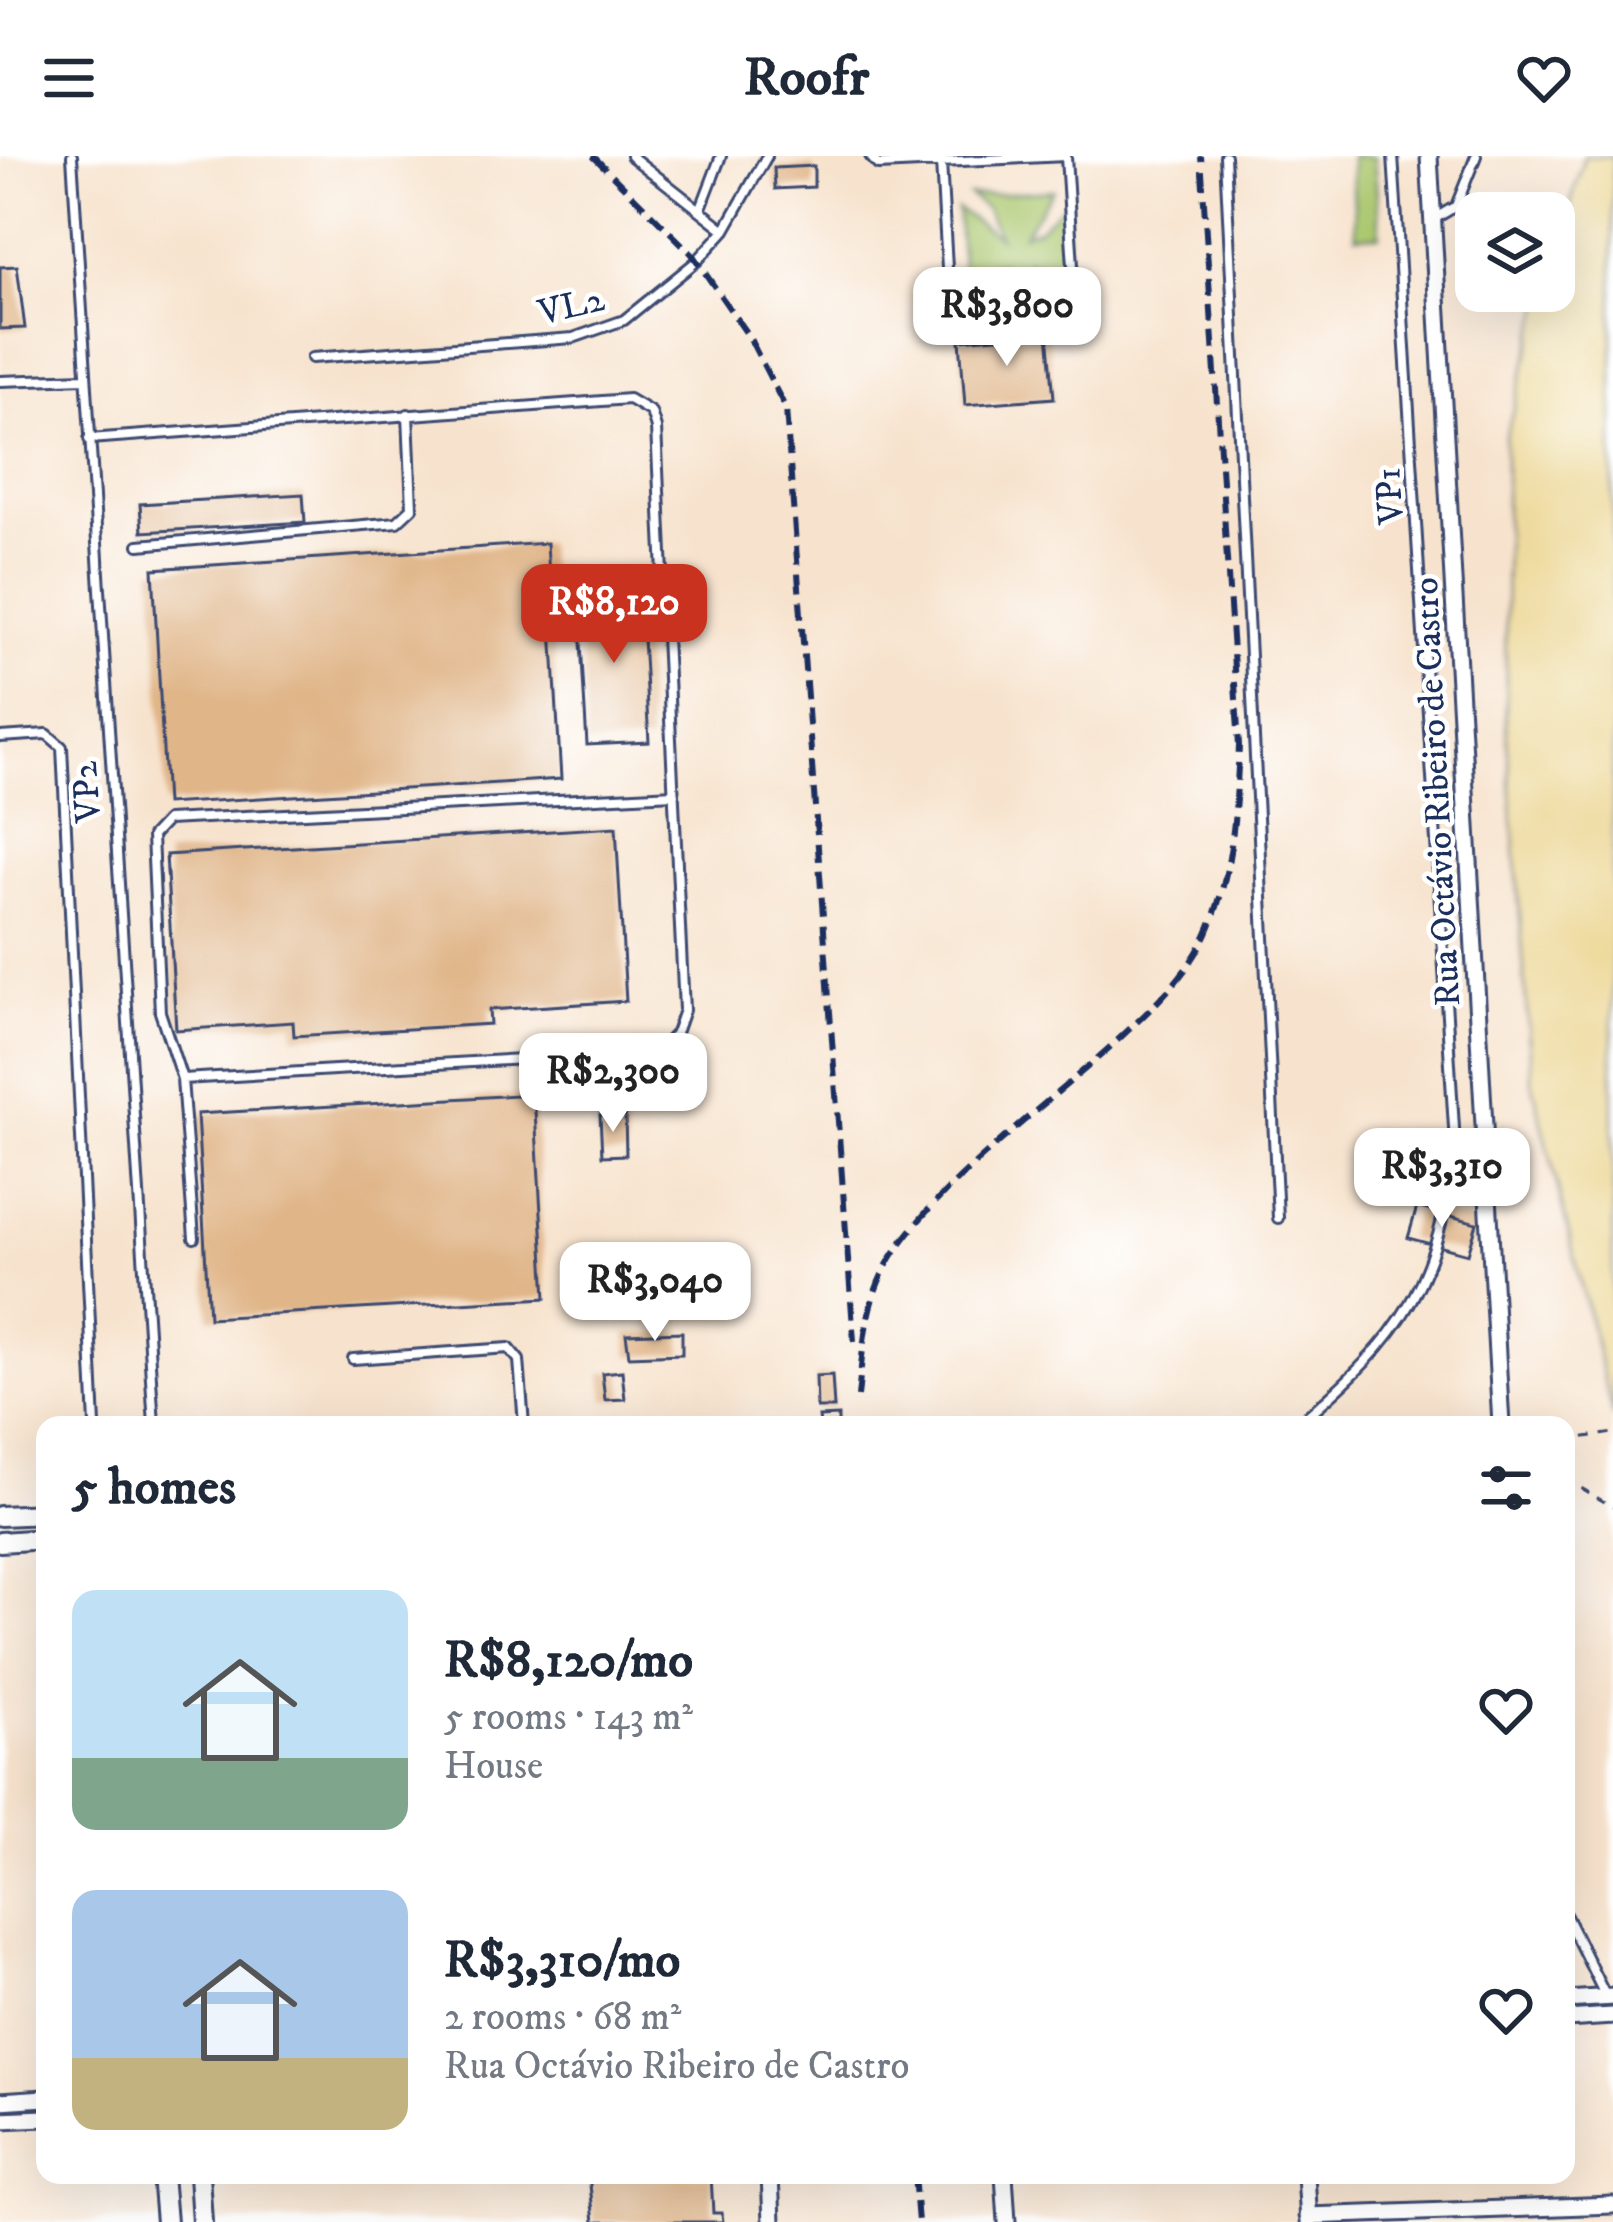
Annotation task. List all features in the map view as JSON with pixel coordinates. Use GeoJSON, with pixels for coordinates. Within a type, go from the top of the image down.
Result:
{"type":"FeatureCollection","features":[{"type":"Feature","properties":{"kind":"street","name":"Rua Octávio Ribeiro de Castro"},"geometry":{"type":"LineString","coordinates":[[1429,156],[1500,1416]]}},
{"type":"Feature","properties":{"kind":"street"},"geometry":{"type":"LineString","coordinates":[[0,1516],[36,1514]]}},
{"type":"Feature","properties":{"kind":"street"},"geometry":{"type":"LineString","coordinates":[[0,1542],[36,1540]]}},
{"type":"Feature","properties":{"kind":"street"},"geometry":{"type":"LineString","coordinates":[[1575,1999],[1610,1997]]}},
{"type":"Feature","properties":{"kind":"street"},"geometry":{"type":"LineString","coordinates":[[1575,2018],[1613,2016]]}},
{"type":"Feature","properties":{"kind":"street"},"geometry":{"type":"LineString","coordinates":[[8,2100],[8,2119]]}},
{"type":"Feature","properties":{"kind":"street"},"geometry":{"type":"LineString","coordinates":[[163,2184],[166,2222]]}},
{"type":"Feature","properties":{"kind":"street"},"geometry":{"type":"LineString","coordinates":[[200,2184],[202,2222]]}},
{"type":"Feature","properties":{"kind":"street"},"geometry":{"type":"LineString","coordinates":[[770,2184],[772,2222]]}},
{"type":"Feature","properties":{"kind":"street"},"geometry":{"type":"LineString","coordinates":[[1005,2184],[1007,2222]]}},
{"type":"Feature","properties":{"kind":"street"},"geometry":{"type":"LineString","coordinates":[[1306,2184],[1308,2219],[1484,2216],[1613,2205]]}},
{"type":"Feature","properties":{"kind":"lane","name":"VP2"},"geometry":{"type":"LineString","coordinates":[[72,156],[153,1416]]}},
{"type":"Feature","properties":{"kind":"lane"},"geometry":{"type":"LineString","coordinates":[[631,156],[724,230]]}},
{"type":"Feature","properties":{"kind":"lane"},"geometry":{"type":"LineString","coordinates":[[701,208],[721,156]]}},
{"type":"Feature","properties":{"kind":"lane","name":"VL2"},"geometry":{"type":"LineString","coordinates":[[312,358],[573,338],[624,320],[697,261],[724,230],[766,156]]}},
{"type":"Feature","properties":{"kind":"lane"},"geometry":{"type":"LineString","coordinates":[[870,156],[878,165],[940,162],[1066,156],[1076,313],[950,321],[940,162]]}},
{"type":"Feature","properties":{"kind":"lane"},"geometry":{"type":"LineString","coordinates":[[1226,156],[1278,1218]]}},
{"type":"Feature","properties":{"kind":"lane","name":"VP1"},"geometry":{"type":"LineString","coordinates":[[1307,1416],[1382,1347],[1410,1310],[1447,1210],[1455,1144],[1394,156]]}},
{"type":"Feature","properties":{"kind":"lane"},"geometry":{"type":"LineString","coordinates":[[1432,220],[1456,206],[1476,156]]}},
{"type":"Feature","properties":{"kind":"lane"},"geometry":{"type":"LineString","coordinates":[[0,381],[85,378]]}},
{"type":"Feature","properties":{"kind":"lane"},"geometry":{"type":"LineString","coordinates":[[89,439],[629,399],[651,412],[656,428],[684,1010],[676,1033],[659,1051],[182,1079]]}},
{"type":"Feature","properties":{"kind":"lane"},"geometry":{"type":"LineString","coordinates":[[139,544],[397,522],[412,508],[408,414]]}},
{"type":"Feature","properties":{"kind":"lane"},"geometry":{"type":"LineString","coordinates":[[0,736],[46,734],[62,747],[95,1416]]}},
{"type":"Feature","properties":{"kind":"lane"},"geometry":{"type":"LineString","coordinates":[[194,1238],[182,1079],[160,1012],[152,836],[157,826],[167,820],[674,794]]}},
{"type":"Feature","properties":{"kind":"lane"},"geometry":{"type":"LineString","coordinates":[[352,1359],[509,1348],[519,1360],[523,1416]]}},
{"type":"Feature","properties":{"kind":"lane"},"geometry":{"type":"LineString","coordinates":[[1575,1933],[1610,1997],[1613,2016]]}},
{"type":"Feature","properties":{"kind":"path"},"geometry":{"type":"LineString","coordinates":[[1575,1439],[1613,1433]]}},
{"type":"Feature","properties":{"kind":"path"},"geometry":{"type":"LineString","coordinates":[[1575,1484],[1613,1507]]}},
{"type":"Feature","properties":{"kind":"green space"},"geometry":{"type":"Polygon","coordinates":[[[1351,156],[1374,156],[1380,235],[1356,236],[1351,156]]]}},
{"type":"Feature","properties":{"kind":"green space"},"geometry":{"type":"Polygon","coordinates":[[[1053,190],[1024,234],[1038,229],[1065,204],[1068,286],[1042,264],[1026,261],[1030,274],[1060,300],[977,304],[997,279],[1001,262],[987,267],[964,288],[957,209],[999,237],[986,209],[970,196],[1053,190]]]}},
{"type":"Feature","properties":{"kind":"sand"},"geometry":{"type":"Polygon","coordinates":[[[1584,156],[1613,156],[1613,1417],[1532,1081],[1506,723],[1505,439],[1540,312],[1575,312],[1574,192],[1584,156]]]}},
{"type":"Feature","properties":{"kind":"building"},"geometry":{"type":"Polygon","coordinates":[[[814,166],[814,187],[775,189],[774,168],[814,166]]]}},
{"type":"Feature","properties":{"kind":"building"},"geometry":{"type":"Polygon","coordinates":[[[17,266],[25,328],[0,329],[0,267],[17,266]]]}},
{"type":"Feature","properties":{"kind":"building"},"geometry":{"type":"Polygon","coordinates":[[[1048,333],[1054,398],[965,405],[960,340],[1048,333]]]}},
{"type":"Feature","properties":{"kind":"building"},"geometry":{"type":"Polygon","coordinates":[[[303,494],[305,522],[142,532],[140,504],[303,494]]]}},
{"type":"Feature","properties":{"kind":"building"},"geometry":{"type":"Polygon","coordinates":[[[547,543],[561,779],[166,804],[153,569],[547,543]]]}},
{"type":"Feature","properties":{"kind":"building"},"geometry":{"type":"Polygon","coordinates":[[[640,587],[649,742],[587,745],[578,591],[640,587]]]}},
{"type":"Feature","properties":{"kind":"building"},"geometry":{"type":"Polygon","coordinates":[[[616,827],[626,1001],[489,1010],[490,1024],[294,1036],[293,1022],[176,1030],[166,855],[616,827]]]}},
{"type":"Feature","properties":{"kind":"building"},"geometry":{"type":"Polygon","coordinates":[[[534,1094],[546,1298],[209,1318],[197,1114],[534,1094]]]}},
{"type":"Feature","properties":{"kind":"building"},"geometry":{"type":"Polygon","coordinates":[[[600,1115],[625,1115],[626,1155],[602,1156],[600,1115]]]}},
{"type":"Feature","properties":{"kind":"building"},"geometry":{"type":"Polygon","coordinates":[[[1417,1207],[1477,1223],[1468,1254],[1408,1238],[1417,1207]]]}},
{"type":"Feature","properties":{"kind":"building"},"geometry":{"type":"Polygon","coordinates":[[[682,1332],[682,1354],[629,1356],[626,1334],[682,1332]]]}},
{"type":"Feature","properties":{"kind":"building"},"geometry":{"type":"Polygon","coordinates":[[[622,1371],[625,1399],[605,1400],[602,1373],[622,1371]]]}},
{"type":"Feature","properties":{"kind":"building"},"geometry":{"type":"Polygon","coordinates":[[[832,1375],[834,1408],[817,1408],[816,1376],[832,1375]]]}},
{"type":"Feature","properties":{"kind":"building"},"geometry":{"type":"Polygon","coordinates":[[[590,2184],[711,2184],[713,2213],[722,2213],[723,2222],[594,2222],[590,2184]]]}},
{"type":"Feature","properties":{"kind":"railway"},"geometry":{"type":"LineString","coordinates":[[593,156],[692,254],[749,337],[786,409],[854,1341]]}},
{"type":"Feature","properties":{"kind":"railway"},"geometry":{"type":"LineString","coordinates":[[858,1397],[873,1297],[906,1236],[962,1176],[1169,989],[1199,948],[1223,888],[1239,746],[1201,156]]}},
{"type":"Feature","properties":{"kind":"railway"},"geometry":{"type":"LineString","coordinates":[[915,2184],[918,2222]]}}]}
